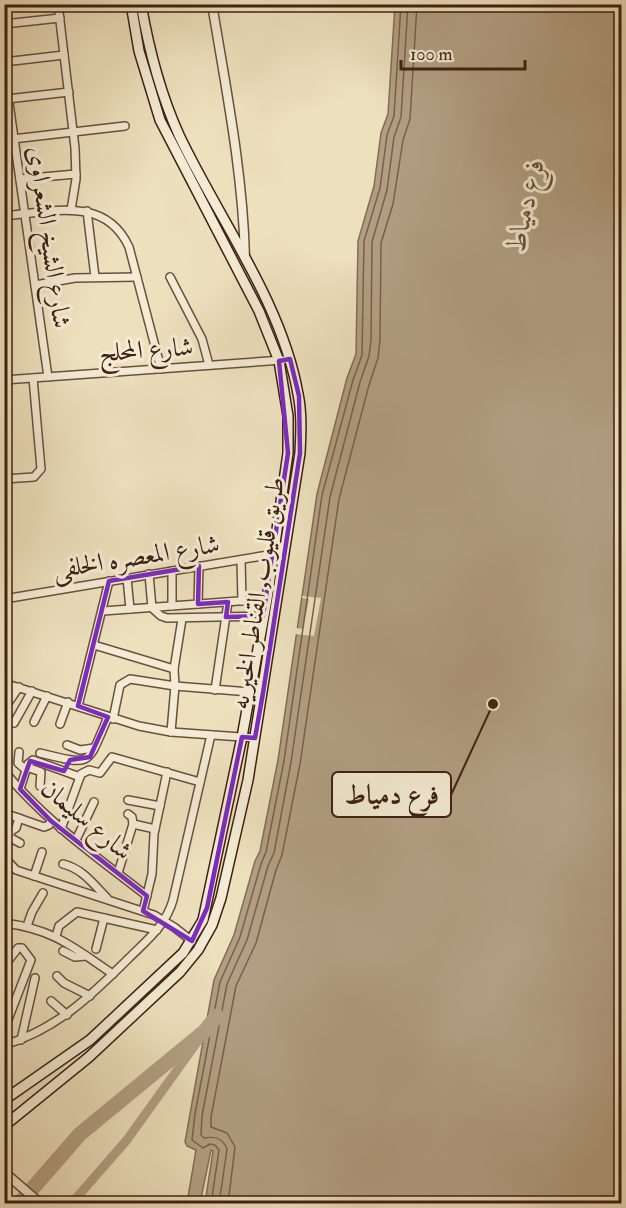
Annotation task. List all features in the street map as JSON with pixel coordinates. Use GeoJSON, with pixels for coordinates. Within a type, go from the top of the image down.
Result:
{"type":"FeatureCollection","features":[{"type":"Feature","properties":{"kind":"main road","name":"طريق قليوب, القناطر الخيريه"},"geometry":{"type":"LineString","coordinates":[[6,1095],[90,1041],[173,964],[192,941],[207,908],[267,599],[289,434],[286,397],[279,361],[259,311],[160,120],[139,51],[131,4]]}},
{"type":"Feature","properties":{"kind":"main road","name":"طريق قليوب, القناطر الخيريه"},"geometry":{"type":"LineString","coordinates":[[4,1126],[96,1051],[171,981],[198,950],[218,912],[248,780],[300,453],[299,396],[290,359],[278,325],[183,143],[163,96],[149,48],[141,4]]}},
{"type":"Feature","properties":{"kind":"main road"},"geometry":{"type":"LineString","coordinates":[[189,178],[199,174]]}},
{"type":"Feature","properties":{"kind":"street"},"geometry":{"type":"LineString","coordinates":[[58,4],[76,174],[71,210]]}},
{"type":"Feature","properties":{"kind":"street"},"geometry":{"type":"LineString","coordinates":[[212,4],[239,170],[245,259]]}},
{"type":"Feature","properties":{"kind":"street"},"geometry":{"type":"LineString","coordinates":[[4,24],[60,18]]}},
{"type":"Feature","properties":{"kind":"street"},"geometry":{"type":"LineString","coordinates":[[4,62],[64,55]]}},
{"type":"Feature","properties":{"kind":"street","name":"شارع الشيخ الشعراوى"},"geometry":{"type":"LineString","coordinates":[[4,68],[48,377]]}},
{"type":"Feature","properties":{"kind":"street"},"geometry":{"type":"LineString","coordinates":[[7,99],[69,92]]}},
{"type":"Feature","properties":{"kind":"street"},"geometry":{"type":"LineString","coordinates":[[4,140],[125,126]]}},
{"type":"Feature","properties":{"kind":"street"},"geometry":{"type":"LineString","coordinates":[[20,179],[76,174]]}},
{"type":"Feature","properties":{"kind":"street"},"geometry":{"type":"LineString","coordinates":[[4,216],[71,210],[87,211],[106,218],[116,226],[124,236],[137,277],[161,369]]}},
{"type":"Feature","properties":{"kind":"street"},"geometry":{"type":"LineString","coordinates":[[87,211],[95,276]]}},
{"type":"Feature","properties":{"kind":"street"},"geometry":{"type":"LineString","coordinates":[[35,285],[95,276],[137,277]]}},
{"type":"Feature","properties":{"kind":"street"},"geometry":{"type":"LineString","coordinates":[[170,277],[202,339],[208,365]]}},
{"type":"Feature","properties":{"kind":"street","name":"شارع المحلج"},"geometry":{"type":"LineString","coordinates":[[4,380],[290,359]]}},
{"type":"Feature","properties":{"kind":"street"},"geometry":{"type":"LineString","coordinates":[[4,479],[34,477],[41,469],[33,378]]}},
{"type":"Feature","properties":{"kind":"street","name":"شارع المعصره الخلفى"},"geometry":{"type":"LineString","coordinates":[[4,599],[274,554]]}},
{"type":"Feature","properties":{"kind":"street"},"geometry":{"type":"LineString","coordinates":[[241,560],[242,601]]}},
{"type":"Feature","properties":{"kind":"street"},"geometry":{"type":"LineString","coordinates":[[198,604],[199,566]]}},
{"type":"Feature","properties":{"kind":"street"},"geometry":{"type":"LineString","coordinates":[[172,571],[172,606]]}},
{"type":"Feature","properties":{"kind":"street"},"geometry":{"type":"LineString","coordinates":[[149,574],[152,608],[161,616],[182,619],[263,616]]}},
{"type":"Feature","properties":{"kind":"street"},"geometry":{"type":"LineString","coordinates":[[127,578],[130,609]]}},
{"type":"Feature","properties":{"kind":"street"},"geometry":{"type":"LineString","coordinates":[[78,706],[109,580]]}},
{"type":"Feature","properties":{"kind":"street"},"geometry":{"type":"LineString","coordinates":[[103,611],[267,599]]}},
{"type":"Feature","properties":{"kind":"street"},"geometry":{"type":"LineString","coordinates":[[215,690],[228,602]]}},
{"type":"Feature","properties":{"kind":"street"},"geometry":{"type":"LineString","coordinates":[[171,732],[176,686],[174,669],[182,619]]}},
{"type":"Feature","properties":{"kind":"street"},"geometry":{"type":"LineString","coordinates":[[94,645],[174,669]]}},
{"type":"Feature","properties":{"kind":"street"},"geometry":{"type":"LineString","coordinates":[[42,763],[43,753],[78,762],[86,760],[111,718],[120,685],[126,680],[250,692]]}},
{"type":"Feature","properties":{"kind":"street"},"geometry":{"type":"LineString","coordinates":[[4,683],[68,702],[111,718],[171,732],[255,738]]}},
{"type":"Feature","properties":{"kind":"street"},"geometry":{"type":"LineString","coordinates":[[4,709],[19,687]]}},
{"type":"Feature","properties":{"kind":"street"},"geometry":{"type":"LineString","coordinates":[[14,723],[32,691]]}},
{"type":"Feature","properties":{"kind":"street"},"geometry":{"type":"LineString","coordinates":[[34,722],[47,696]]}},
{"type":"Feature","properties":{"kind":"street"},"geometry":{"type":"LineString","coordinates":[[60,724],[68,702]]}},
{"type":"Feature","properties":{"kind":"street"},"geometry":{"type":"LineString","coordinates":[[4,1035],[8,1044],[21,1040],[67,1015],[113,974],[164,921],[173,900],[211,735]]}},
{"type":"Feature","properties":{"kind":"street"},"geometry":{"type":"LineString","coordinates":[[67,745],[80,750],[94,748]]}},
{"type":"Feature","properties":{"kind":"street"},"geometry":{"type":"LineString","coordinates":[[19,752],[18,762],[27,768],[41,772],[39,786]]}},
{"type":"Feature","properties":{"kind":"street"},"geometry":{"type":"LineString","coordinates":[[53,767],[56,756]]}},
{"type":"Feature","properties":{"kind":"street"},"geometry":{"type":"LineString","coordinates":[[61,829],[80,777],[86,770],[100,773],[108,760],[114,757],[200,782]]}},
{"type":"Feature","properties":{"kind":"street"},"geometry":{"type":"LineString","coordinates":[[20,789],[27,768],[33,760],[80,777]]}},
{"type":"Feature","properties":{"kind":"street"},"geometry":{"type":"LineString","coordinates":[[64,771],[70,760]]}},
{"type":"Feature","properties":{"kind":"street","name":"شارع سليمان"},"geometry":{"type":"LineString","coordinates":[[4,771],[8,781],[20,789],[51,821],[147,896]]}},
{"type":"Feature","properties":{"kind":"street"},"geometry":{"type":"LineString","coordinates":[[143,911],[152,874],[155,829],[167,772]]}},
{"type":"Feature","properties":{"kind":"street"},"geometry":{"type":"LineString","coordinates":[[128,800],[160,806]]}},
{"type":"Feature","properties":{"kind":"street"},"geometry":{"type":"LineString","coordinates":[[76,840],[94,802]]}},
{"type":"Feature","properties":{"kind":"street"},"geometry":{"type":"LineString","coordinates":[[4,813],[44,826],[49,825],[51,821]]}},
{"type":"Feature","properties":{"kind":"street"},"geometry":{"type":"LineString","coordinates":[[118,873],[133,824],[132,817],[128,814]]}},
{"type":"Feature","properties":{"kind":"street"},"geometry":{"type":"LineString","coordinates":[[19,818],[16,828],[7,837],[20,843]]}},
{"type":"Feature","properties":{"kind":"street"},"geometry":{"type":"LineString","coordinates":[[133,824],[155,829]]}},
{"type":"Feature","properties":{"kind":"street"},"geometry":{"type":"LineString","coordinates":[[34,876],[42,852]]}},
{"type":"Feature","properties":{"kind":"street"},"geometry":{"type":"LineString","coordinates":[[4,857],[16,870],[143,911],[164,921],[192,941]]}},
{"type":"Feature","properties":{"kind":"street"},"geometry":{"type":"LineString","coordinates":[[63,864],[81,871],[107,899]]}},
{"type":"Feature","properties":{"kind":"street"},"geometry":{"type":"LineString","coordinates":[[27,926],[43,893]]}},
{"type":"Feature","properties":{"kind":"street"},"geometry":{"type":"LineString","coordinates":[[56,936],[59,926],[77,912],[157,930]]}},
{"type":"Feature","properties":{"kind":"street"},"geometry":{"type":"LineString","coordinates":[[96,948],[104,918]]}},
{"type":"Feature","properties":{"kind":"street"},"geometry":{"type":"LineString","coordinates":[[4,923],[27,926],[56,936],[113,974]]}},
{"type":"Feature","properties":{"kind":"street"},"geometry":{"type":"LineString","coordinates":[[4,966],[17,948],[22,948],[32,961],[4,1030]]}},
{"type":"Feature","properties":{"kind":"street"},"geometry":{"type":"LineString","coordinates":[[63,951],[75,957],[86,956]]}},
{"type":"Feature","properties":{"kind":"street"},"geometry":{"type":"LineString","coordinates":[[57,976],[64,983],[90,996]]}},
{"type":"Feature","properties":{"kind":"street"},"geometry":{"type":"LineString","coordinates":[[21,1040],[35,978]]}},
{"type":"Feature","properties":{"kind":"street"},"geometry":{"type":"LineString","coordinates":[[51,1001],[67,1015]]}},
{"type":"Feature","properties":{"kind":"street"},"geometry":{"type":"LineString","coordinates":[[4,1172],[41,1203]]}},
{"type":"Feature","properties":{"kind":"highlighted area"},"geometry":{"type":"Polygon","coordinates":[[[290,359],[299,396],[300,453],[255,738],[242,737],[207,908],[192,941],[143,911],[147,896],[51,821],[20,789],[30,761],[64,771],[70,760],[90,757],[108,717],[78,706],[109,581],[199,566],[198,604],[228,602],[226,617],[263,616],[288,453],[279,361],[290,359]]]}},
{"type":"Feature","properties":{"kind":"water"},"geometry":{"type":"Polygon","coordinates":[[[395,5],[621,5],[621,1203],[205,1203],[213,1151],[211,1150],[200,1203],[187,1203],[196,1150],[187,1146],[185,1142],[214,980],[234,935],[255,861],[260,851],[278,760],[317,494],[347,378],[356,354],[358,241],[374,186],[381,133],[388,114],[395,5]]]}},
{"type":"Feature","properties":{"kind":"pier"},"geometry":{"type":"Polygon","coordinates":[[[302,596],[321,598],[314,636],[295,634],[296,628],[303,629],[309,599],[302,598],[302,596]]]}},
{"type":"Feature","properties":{"kind":"waterway"},"geometry":{"type":"LineString","coordinates":[[19,1204],[80,1134],[205,1031],[217,1016]]}},
{"type":"Feature","properties":{"kind":"waterway"},"geometry":{"type":"LineString","coordinates":[[71,1204],[126,1141],[205,1031]]}},
{"type":"Feature","properties":{"kind":"place","name":"فرع دمياط"},"geometry":{"type":"Point","coordinates":[493,704]}}]}
